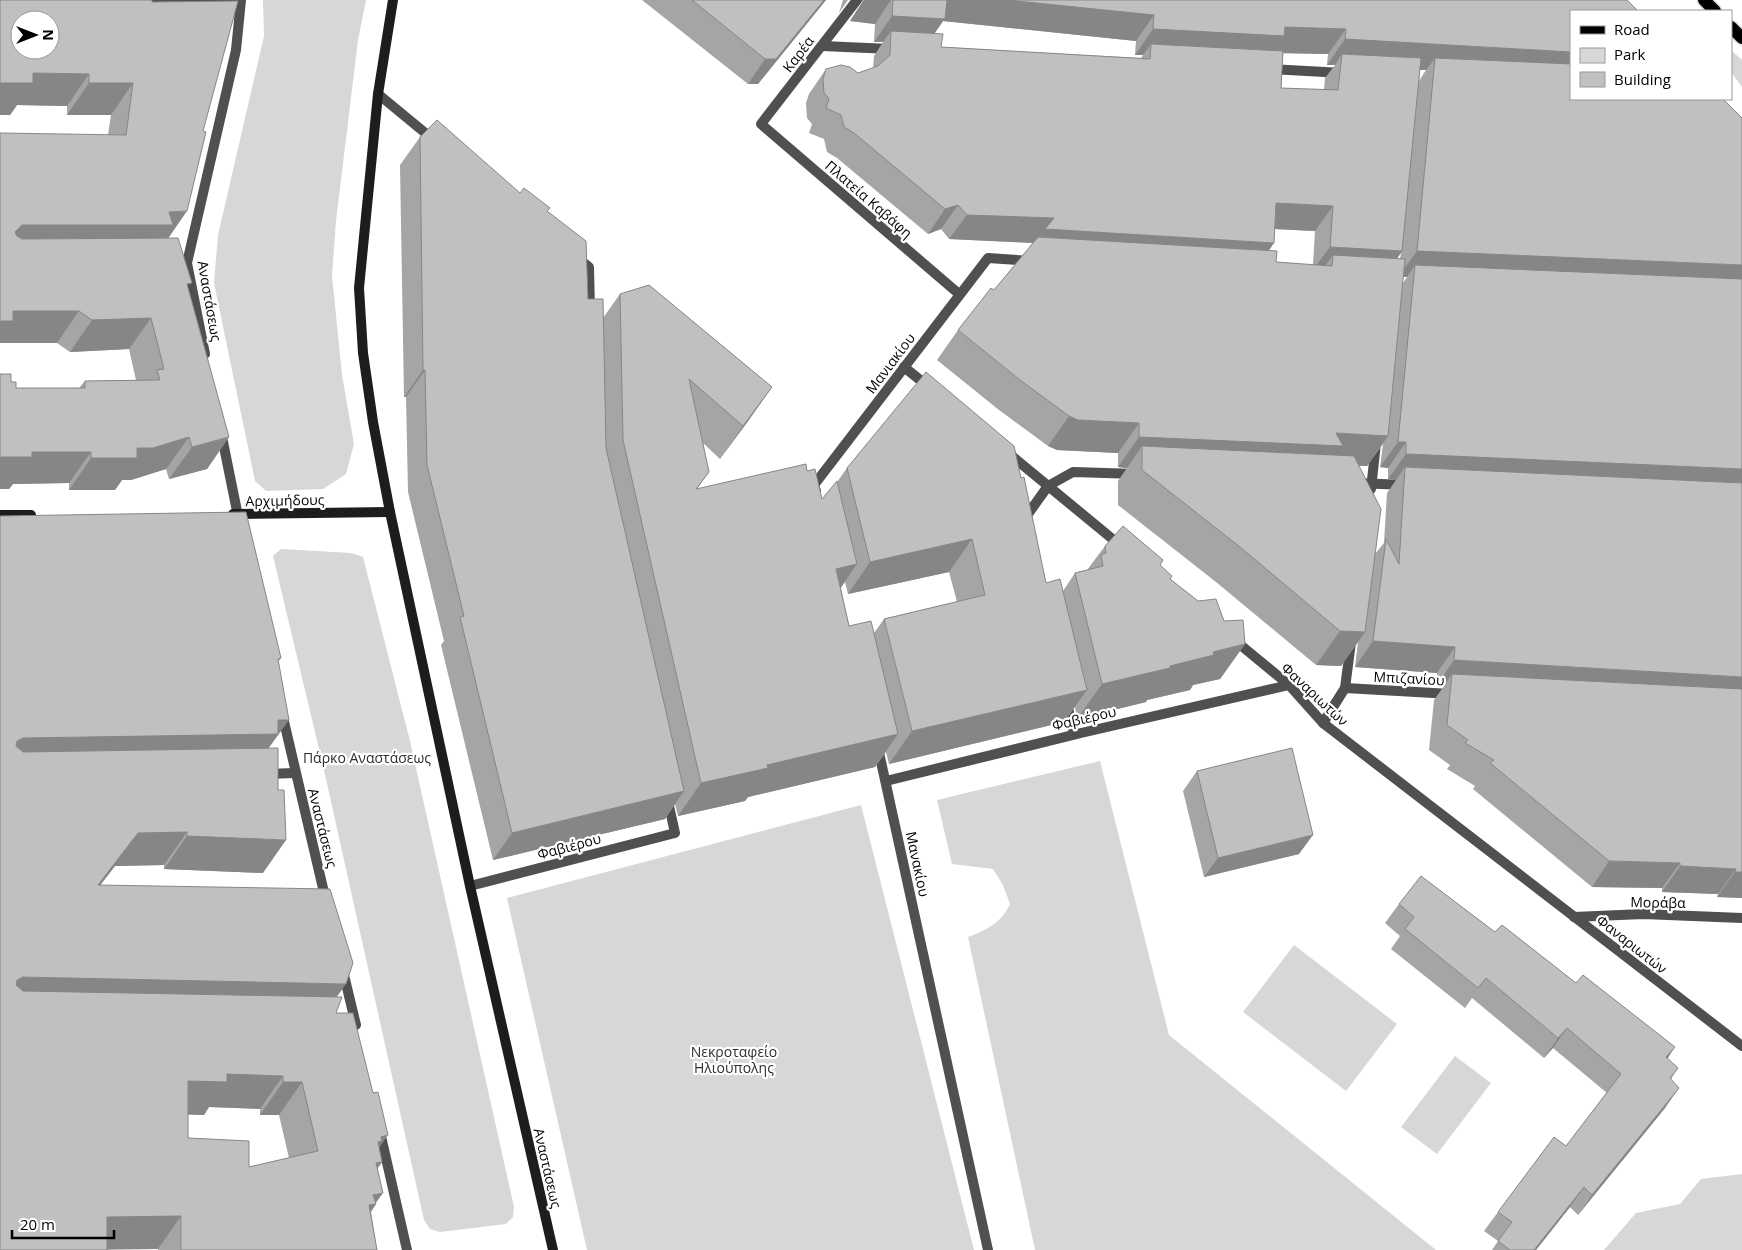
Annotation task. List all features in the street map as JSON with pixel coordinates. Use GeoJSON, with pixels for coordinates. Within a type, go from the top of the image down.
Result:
{"type":"FeatureCollection","features":[{"type":"Feature","properties":{"kind":"main road"},"geometry":{"type":"LineString","coordinates":[[1704,0],[1714,10]]}},
{"type":"Feature","properties":{"kind":"main road"},"geometry":{"type":"LineString","coordinates":[[1732,28],[1742,38]]}},
{"type":"Feature","properties":{"kind":"street","name":"Αναστάσεως"},"geometry":{"type":"LineString","coordinates":[[207,360],[182,263],[236,50],[241,0]]}},
{"type":"Feature","properties":{"kind":"street"},"geometry":{"type":"LineString","coordinates":[[125,1],[241,0]]}},
{"type":"Feature","properties":{"kind":"street","name":"Αναστάσεως"},"geometry":{"type":"LineString","coordinates":[[393,0],[378,94],[360,288],[365,362],[390,512],[470,886],[553,1250]]}},
{"type":"Feature","properties":{"kind":"street","name":"Καρέα"},"geometry":{"type":"LineString","coordinates":[[761,124],[857,0]]}},
{"type":"Feature","properties":{"kind":"street"},"geometry":{"type":"LineString","coordinates":[[822,46],[900,50]]}},
{"type":"Feature","properties":{"kind":"street"},"geometry":{"type":"LineString","coordinates":[[1264,69],[1352,74]]}},
{"type":"Feature","properties":{"kind":"street"},"geometry":{"type":"LineString","coordinates":[[378,94],[445,150]]}},
{"type":"Feature","properties":{"kind":"street","name":"Πλατεία Καβάφη"},"geometry":{"type":"LineString","coordinates":[[761,124],[959,294]]}},
{"type":"Feature","properties":{"kind":"street"},"geometry":{"type":"LineString","coordinates":[[568,250],[589,267],[590,326]]}},
{"type":"Feature","properties":{"kind":"street","name":"Μανιακίου"},"geometry":{"type":"LineString","coordinates":[[819,504],[814,485],[988,258],[1037,261]]}},
{"type":"Feature","properties":{"kind":"street"},"geometry":{"type":"LineString","coordinates":[[904,366],[942,398]]}},
{"type":"Feature","properties":{"kind":"street"},"geometry":{"type":"LineString","coordinates":[[218,419],[241,531]]}},
{"type":"Feature","properties":{"kind":"street"},"geometry":{"type":"LineString","coordinates":[[1369,503],[1376,436]]}},
{"type":"Feature","properties":{"kind":"street"},"geometry":{"type":"LineString","coordinates":[[1002,448],[1131,554]]}},
{"type":"Feature","properties":{"kind":"street"},"geometry":{"type":"LineString","coordinates":[[1026,530],[1023,521],[1048,486],[1073,472],[1143,474]]}},
{"type":"Feature","properties":{"kind":"street"},"geometry":{"type":"LineString","coordinates":[[1342,482],[1420,486]]}},
{"type":"Feature","properties":{"kind":"street","name":"Αρχιμήδους"},"geometry":{"type":"LineString","coordinates":[[218,514],[390,512]]}},
{"type":"Feature","properties":{"kind":"street"},"geometry":{"type":"LineString","coordinates":[[0,515],[40,515]]}},
{"type":"Feature","properties":{"kind":"street","name":"Φαναριωτών"},"geometry":{"type":"LineString","coordinates":[[1221,629],[1289,685],[1323,723],[1742,1046]]}},
{"type":"Feature","properties":{"kind":"street"},"geometry":{"type":"LineString","coordinates":[[1323,723],[1345,688],[1353,630]]}},
{"type":"Feature","properties":{"kind":"street","name":"Φαβιέρου"},"geometry":{"type":"LineString","coordinates":[[886,781],[1074,734],[1289,685]]}},
{"type":"Feature","properties":{"kind":"street","name":"Μπιζανίου"},"geometry":{"type":"LineString","coordinates":[[1345,688],[1464,694]]}},
{"type":"Feature","properties":{"kind":"street"},"geometry":{"type":"LineString","coordinates":[[1065,696],[1074,734]]}},
{"type":"Feature","properties":{"kind":"street","name":"Αναστάσεως"},"geometry":{"type":"LineString","coordinates":[[280,705],[328,909]]}},
{"type":"Feature","properties":{"kind":"street","name":"Μανακίου"},"geometry":{"type":"LineString","coordinates":[[874,734],[886,781],[988,1250]]}},
{"type":"Feature","properties":{"kind":"street"},"geometry":{"type":"LineString","coordinates":[[256,774],[295,773]]}},
{"type":"Feature","properties":{"kind":"street","name":"Φαβιέρου"},"geometry":{"type":"LineString","coordinates":[[470,886],[676,833],[664,784]]}},
{"type":"Feature","properties":{"kind":"street","name":"Μοράβα"},"geometry":{"type":"LineString","coordinates":[[1574,917],[1643,914],[1742,918]]}},
{"type":"Feature","properties":{"kind":"street"},"geometry":{"type":"LineString","coordinates":[[340,957],[353,1027]]}},
{"type":"Feature","properties":{"kind":"street"},"geometry":{"type":"LineString","coordinates":[[377,1118],[407,1250]]}},
{"type":"Feature","properties":{"kind":"green space"},"geometry":{"type":"Polygon","coordinates":[[[263,0],[366,0],[358,40],[336,221],[332,276],[342,375],[354,444],[346,474],[323,489],[266,491],[255,481],[214,283],[218,235],[264,36],[263,0]]]}},
{"type":"Feature","properties":{"kind":"green space"},"geometry":{"type":"Polygon","coordinates":[[[1732,51],[1742,60],[1742,87],[1732,73],[1732,51]]]}},
{"type":"Feature","properties":{"kind":"green space","name":"Πάρκο Αναστάσεως"},"geometry":{"type":"Polygon","coordinates":[[[281,549],[351,553],[363,557],[410,741],[514,1207],[513,1217],[506,1224],[440,1232],[430,1229],[424,1220],[324,770],[273,556],[281,549]]]}},
{"type":"Feature","properties":{"kind":"green space"},"geometry":{"type":"Polygon","coordinates":[[[1100,761],[1169,1035],[1436,1250],[1035,1250],[968,937],[993,925],[1010,904],[1003,885],[993,869],[952,864],[937,800],[1100,761]]]}},
{"type":"Feature","properties":{"kind":"green space","name":"Νεκροταφείο Ηλιούπολης"},"geometry":{"type":"Polygon","coordinates":[[[861,805],[974,1250],[587,1250],[507,898],[861,805]]]}},
{"type":"Feature","properties":{"kind":"green space"},"geometry":{"type":"Polygon","coordinates":[[[1294,945],[1397,1024],[1346,1091],[1243,1012],[1294,945]]]}},
{"type":"Feature","properties":{"kind":"green space"},"geometry":{"type":"Polygon","coordinates":[[[1455,1056],[1491,1083],[1437,1154],[1401,1127],[1455,1056]]]}},
{"type":"Feature","properties":{"kind":"green space"},"geometry":{"type":"Polygon","coordinates":[[[1742,1174],[1742,1250],[1604,1250],[1636,1213],[1680,1204],[1701,1179],[1742,1174]]]}},
{"type":"Feature","properties":{"kind":"building"},"geometry":{"type":"Polygon","coordinates":[[[0,0],[238,1],[203,131],[206,132],[187,211],[169,212],[173,225],[22,225],[15,232],[22,239],[178,238],[192,283],[187,284],[229,437],[192,447],[189,437],[153,448],[137,448],[137,458],[91,458],[91,452],[32,452],[32,457],[0,457],[0,374],[11,374],[11,382],[16,382],[16,388],[85,388],[85,381],[160,380],[157,370],[164,369],[151,318],[92,320],[79,311],[13,311],[13,321],[0,321],[0,133],[126,135],[133,83],[89,83],[89,74],[33,73],[33,83],[0,83],[0,0]]]}},
{"type":"Feature","properties":{"kind":"building"},"geometry":{"type":"Polygon","coordinates":[[[692,0],[824,0],[776,59],[765,59],[692,0]]]}},
{"type":"Feature","properties":{"kind":"building"},"geometry":{"type":"Polygon","coordinates":[[[893,0],[947,0],[945,19],[892,16],[893,0]]]}},
{"type":"Feature","properties":{"kind":"building"},"geometry":{"type":"Polygon","coordinates":[[[1007,0],[1627,0],[1637,10],[1570,10],[1570,52],[1345,39],[1346,29],[1285,27],[1284,36],[1153,29],[1154,15],[1007,0]]]}},
{"type":"Feature","properties":{"kind":"building"},"geometry":{"type":"Polygon","coordinates":[[[891,31],[943,34],[941,47],[1150,59],[1151,44],[1283,51],[1281,88],[1338,90],[1342,54],[1421,58],[1402,251],[1330,247],[1333,206],[1276,203],[1274,243],[1045,229],[1054,218],[967,215],[958,205],[945,209],[854,133],[844,127],[841,115],[826,108],[829,99],[824,93],[823,79],[826,69],[841,65],[850,67],[858,73],[878,66],[890,55],[891,31]]]}},
{"type":"Feature","properties":{"kind":"building"},"geometry":{"type":"Polygon","coordinates":[[[1435,58],[1570,64],[1570,100],[1724,100],[1742,118],[1742,265],[1417,251],[1435,58]]]}},
{"type":"Feature","properties":{"kind":"building"},"geometry":{"type":"Polygon","coordinates":[[[437,120],[520,193],[524,188],[550,208],[547,211],[586,241],[588,299],[603,299],[606,448],[684,791],[512,833],[460,617],[464,616],[427,465],[425,370],[423,370],[420,137],[437,120]]]}},
{"type":"Feature","properties":{"kind":"building"},"geometry":{"type":"Polygon","coordinates":[[[1038,237],[1277,251],[1276,262],[1332,266],[1333,255],[1405,259],[1388,436],[1336,433],[1343,446],[1139,437],[1139,423],[1078,420],[1069,416],[1020,380],[958,330],[991,288],[994,290],[1038,237]]]}},
{"type":"Feature","properties":{"kind":"building"},"geometry":{"type":"Polygon","coordinates":[[[1415,265],[1742,279],[1742,469],[1406,454],[1406,442],[1398,442],[1415,265]]]}},
{"type":"Feature","properties":{"kind":"building"},"geometry":{"type":"Polygon","coordinates":[[[649,285],[772,387],[743,426],[689,379],[709,472],[696,489],[806,464],[807,471],[815,469],[822,499],[837,481],[857,564],[836,569],[849,626],[871,621],[898,734],[767,765],[768,768],[701,783],[623,440],[620,294],[649,285]]]}},
{"type":"Feature","properties":{"kind":"building"},"geometry":{"type":"Polygon","coordinates":[[[926,372],[1014,446],[1021,478],[1024,477],[1046,583],[1060,579],[1087,690],[912,731],[884,619],[985,595],[972,539],[870,562],[847,468],[926,372]]]}},
{"type":"Feature","properties":{"kind":"building"},"geometry":{"type":"Polygon","coordinates":[[[1142,446],[1354,456],[1381,509],[1365,632],[1340,631],[1240,547],[1142,470],[1142,446]]]}},
{"type":"Feature","properties":{"kind":"building"},"geometry":{"type":"Polygon","coordinates":[[[1405,467],[1742,483],[1742,677],[1454,660],[1455,647],[1373,641],[1386,539],[1399,564],[1405,467]]]}},
{"type":"Feature","properties":{"kind":"building"},"geometry":{"type":"Polygon","coordinates":[[[246,512],[281,658],[278,659],[289,720],[278,720],[278,734],[23,738],[17,741],[16,746],[23,752],[278,748],[278,790],[284,790],[286,840],[187,836],[187,832],[138,833],[98,885],[330,889],[353,963],[346,984],[23,977],[17,980],[16,985],[23,991],[342,997],[336,1013],[353,1013],[373,1093],[378,1092],[388,1135],[381,1137],[382,1141],[378,1142],[382,1162],[376,1163],[383,1193],[373,1195],[376,1204],[369,1205],[377,1250],[181,1250],[181,1216],[107,1217],[107,1250],[0,1250],[0,516],[246,512]],[[227,1074],[227,1082],[188,1081],[188,1138],[249,1141],[249,1167],[318,1151],[302,1082],[283,1082],[283,1076],[227,1074]]]}},
{"type":"Feature","properties":{"kind":"building"},"geometry":{"type":"Polygon","coordinates":[[[1123,526],[1163,560],[1160,565],[1172,576],[1170,579],[1198,601],[1216,599],[1224,621],[1243,620],[1245,644],[1213,652],[1214,655],[1170,666],[1170,668],[1102,684],[1075,573],[1103,566],[1101,555],[1106,553],[1105,546],[1123,526]]]}},
{"type":"Feature","properties":{"kind":"building"},"geometry":{"type":"Polygon","coordinates":[[[1452,674],[1742,689],[1742,872],[1735,872],[1736,869],[1680,866],[1680,863],[1609,861],[1490,763],[1494,760],[1465,743],[1468,740],[1447,725],[1452,674]]]}},
{"type":"Feature","properties":{"kind":"building"},"geometry":{"type":"Polygon","coordinates":[[[1292,748],[1313,835],[1218,858],[1197,771],[1292,748]]]}},
{"type":"Feature","properties":{"kind":"building"},"geometry":{"type":"Polygon","coordinates":[[[1421,876],[1495,932],[1502,925],[1576,983],[1583,975],[1675,1047],[1666,1057],[1678,1068],[1670,1078],[1679,1088],[1592,1195],[1584,1187],[1534,1250],[1510,1250],[1498,1241],[1512,1222],[1498,1212],[1554,1137],[1566,1146],[1621,1074],[1567,1028],[1558,1038],[1486,978],[1478,988],[1405,929],[1414,917],[1399,904],[1421,876]]]}}]}
